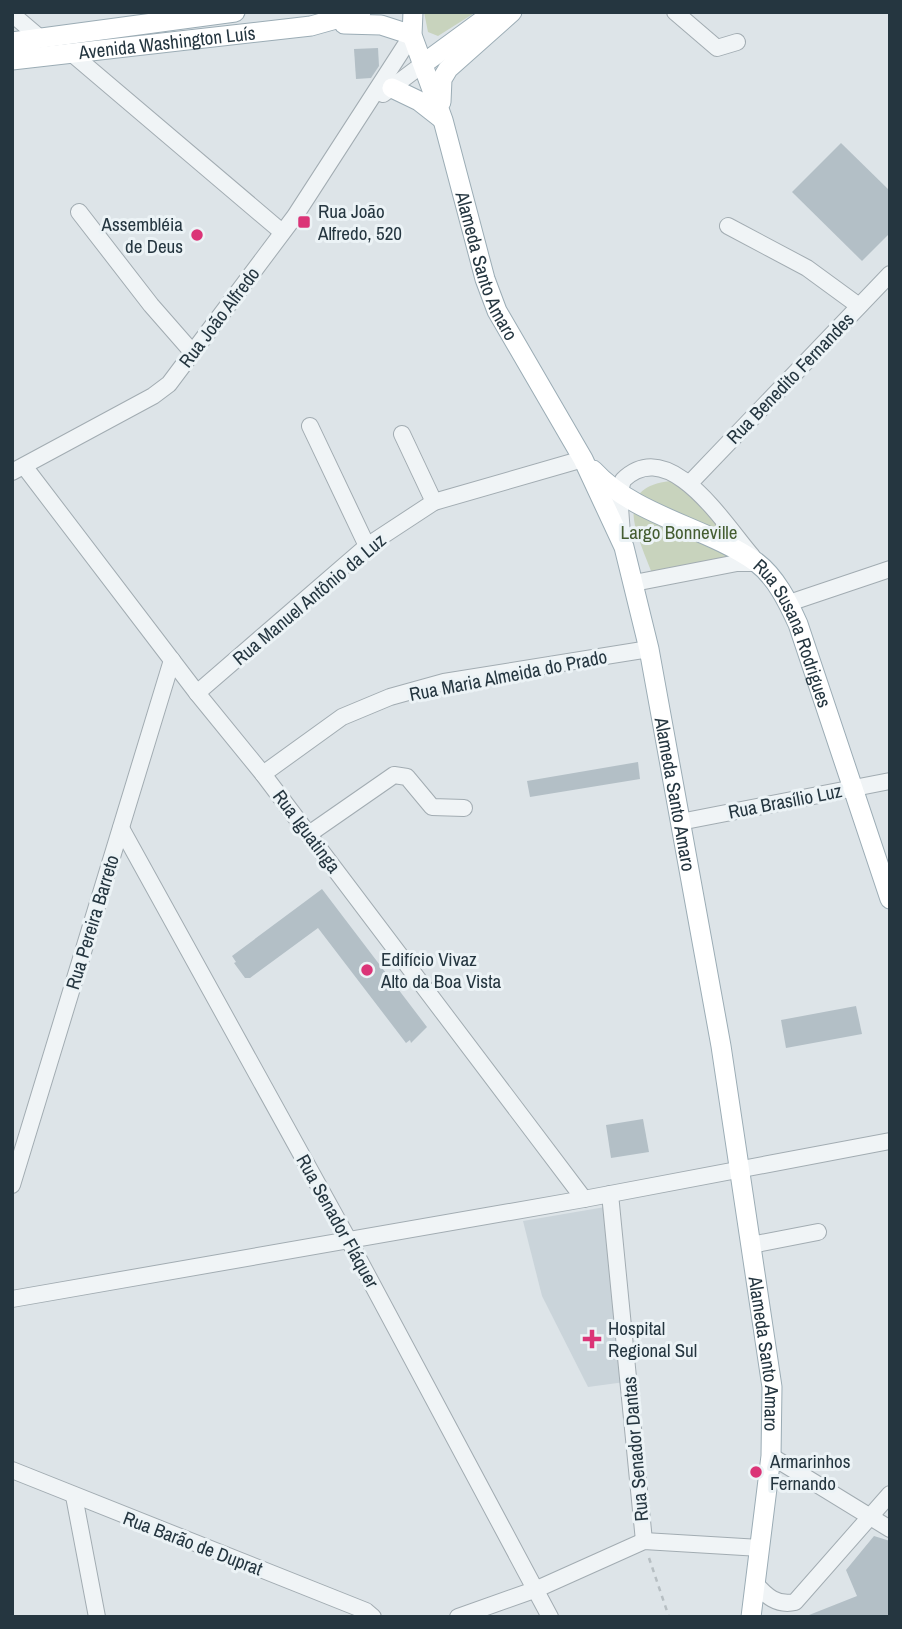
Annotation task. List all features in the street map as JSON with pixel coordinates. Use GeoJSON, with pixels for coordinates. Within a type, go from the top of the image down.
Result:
{"type":"FeatureCollection","features":[{"type":"Feature","properties":{"kind":"main road","name":"Avenida Washington Luís"},"geometry":{"type":"LineString","coordinates":[[12,60],[311,26],[361,12]]}},
{"type":"Feature","properties":{"kind":"main road","name":"Alameda Santo Amaro"},"geometry":{"type":"LineString","coordinates":[[413,12],[412,35],[443,120],[485,279],[497,311],[583,459],[624,547],[649,649],[711,982],[772,1387],[771,1456],[751,1617]]}},
{"type":"Feature","properties":{"kind":"main road"},"geometry":{"type":"LineString","coordinates":[[423,64],[494,12]]}},
{"type":"Feature","properties":{"kind":"main road"},"geometry":{"type":"LineString","coordinates":[[443,120],[440,93],[442,79],[448,69],[512,12]]}},
{"type":"Feature","properties":{"kind":"main road","name":"Avenida Washington Luís"},"geometry":{"type":"LineString","coordinates":[[12,42],[226,13]]}},
{"type":"Feature","properties":{"kind":"main road"},"geometry":{"type":"LineString","coordinates":[[311,26],[363,23],[412,35]]}},
{"type":"Feature","properties":{"kind":"main road"},"geometry":{"type":"LineString","coordinates":[[392,88],[419,101],[443,120]]}},
{"type":"Feature","properties":{"kind":"main road","name":"Rua Susana Rodrigues"},"geometry":{"type":"LineString","coordinates":[[583,459],[619,494],[758,563],[789,603],[890,899]]}},
{"type":"Feature","properties":{"kind":"street"},"geometry":{"type":"LineString","coordinates":[[674,12],[717,48],[737,42]]}},
{"type":"Feature","properties":{"kind":"street"},"geometry":{"type":"LineString","coordinates":[[12,13],[39,37]]}},
{"type":"Feature","properties":{"kind":"street","name":"Rua João Alfredo"},"geometry":{"type":"LineString","coordinates":[[18,469],[153,396],[169,384],[282,232],[371,101],[412,35]]}},
{"type":"Feature","properties":{"kind":"street"},"geometry":{"type":"LineString","coordinates":[[71,52],[282,232]]}},
{"type":"Feature","properties":{"kind":"street","name":"Rua João Alfredo"},"geometry":{"type":"LineString","coordinates":[[371,101],[423,64]]}},
{"type":"Feature","properties":{"kind":"street"},"geometry":{"type":"LineString","coordinates":[[79,212],[151,305],[193,353]]}},
{"type":"Feature","properties":{"kind":"street"},"geometry":{"type":"LineString","coordinates":[[728,226],[807,268],[859,306]]}},
{"type":"Feature","properties":{"kind":"street","name":"Rua Benedito Fernandes"},"geometry":{"type":"LineString","coordinates":[[690,483],[890,274]]}},
{"type":"Feature","properties":{"kind":"street"},"geometry":{"type":"LineString","coordinates":[[310,426],[367,546]]}},
{"type":"Feature","properties":{"kind":"street"},"geometry":{"type":"LineString","coordinates":[[402,434],[434,502]]}},
{"type":"Feature","properties":{"kind":"street","name":"Rua Manuel Antônio da Luz"},"geometry":{"type":"LineString","coordinates":[[197,693],[367,546],[434,502],[583,459]]}},
{"type":"Feature","properties":{"kind":"street"},"geometry":{"type":"LineString","coordinates":[[624,547],[619,494],[623,480],[644,466],[661,467],[690,483],[758,563]]}},
{"type":"Feature","properties":{"kind":"street","name":"Rua Iguatinga"},"geometry":{"type":"LineString","coordinates":[[18,469],[263,774],[584,1199]]}},
{"type":"Feature","properties":{"kind":"street"},"geometry":{"type":"LineString","coordinates":[[634,583],[737,563],[758,563]]}},
{"type":"Feature","properties":{"kind":"street"},"geometry":{"type":"LineString","coordinates":[[789,603],[890,569]]}},
{"type":"Feature","properties":{"kind":"street","name":"Rua Maria Almeida do Prado"},"geometry":{"type":"LineString","coordinates":[[263,774],[342,717],[390,697],[444,682],[649,649]]}},
{"type":"Feature","properties":{"kind":"street","name":"Rua Pereira Barreto"},"geometry":{"type":"LineString","coordinates":[[12,1185],[172,660]]}},
{"type":"Feature","properties":{"kind":"street"},"geometry":{"type":"LineString","coordinates":[[309,834],[394,775],[407,777],[432,807],[464,808]]}},
{"type":"Feature","properties":{"kind":"street","name":"Rua Brasílio Luz"},"geometry":{"type":"LineString","coordinates":[[680,822],[890,781]]}},
{"type":"Feature","properties":{"kind":"street","name":"Rua Senador Fláquer"},"geometry":{"type":"LineString","coordinates":[[121,828],[348,1239],[550,1617]]}},
{"type":"Feature","properties":{"kind":"street"},"geometry":{"type":"LineString","coordinates":[[12,1298],[584,1199],[890,1141]]}},
{"type":"Feature","properties":{"kind":"street","name":"Rua Senador Dantas"},"geometry":{"type":"LineString","coordinates":[[610,1194],[643,1541]]}},
{"type":"Feature","properties":{"kind":"street"},"geometry":{"type":"LineString","coordinates":[[751,1245],[818,1232]]}},
{"type":"Feature","properties":{"kind":"street"},"geometry":{"type":"LineString","coordinates":[[771,1456],[890,1529]]}},
{"type":"Feature","properties":{"kind":"street","name":"Rua Barão de Duprat"},"geometry":{"type":"LineString","coordinates":[[12,1470],[366,1611],[373,1617]]}},
{"type":"Feature","properties":{"kind":"street"},"geometry":{"type":"LineString","coordinates":[[755,1583],[780,1603],[795,1602],[890,1494]]}},
{"type":"Feature","properties":{"kind":"street"},"geometry":{"type":"LineString","coordinates":[[74,1496],[97,1617]]}},
{"type":"Feature","properties":{"kind":"street"},"geometry":{"type":"LineString","coordinates":[[458,1617],[537,1589],[643,1541],[760,1548]]}},
{"type":"Feature","properties":{"kind":"path","name":"Rua Senador Dantas"},"geometry":{"type":"LineString","coordinates":[[643,1541],[669,1617]]}},
{"type":"Feature","properties":{"kind":"shaded area","name":"Hospital Regional Sul"},"geometry":{"type":"Polygon","coordinates":[[[605,1207],[625,1382],[588,1387],[542,1296],[523,1221],[605,1207]]]}},
{"type":"Feature","properties":{"kind":"green space"},"geometry":{"type":"Polygon","coordinates":[[[424,12],[476,12],[438,36],[428,32],[424,12]]]}},
{"type":"Feature","properties":{"kind":"green space","name":"Largo Bonneville"},"geometry":{"type":"Polygon","coordinates":[[[670,481],[691,487],[748,557],[654,579],[637,533],[634,505],[640,494],[651,486],[670,481]]]}},
{"type":"Feature","properties":{"kind":"building"},"geometry":{"type":"Polygon","coordinates":[[[378,48],[379,66],[371,78],[356,79],[354,49],[378,48]]]}},
{"type":"Feature","properties":{"kind":"building"},"geometry":{"type":"Polygon","coordinates":[[[841,143],[890,191],[890,233],[862,261],[792,192],[841,143]]]}},
{"type":"Feature","properties":{"kind":"building"},"geometry":{"type":"Polygon","coordinates":[[[638,762],[640,779],[530,797],[527,781],[638,762]]]}},
{"type":"Feature","properties":{"kind":"building","name":"Edifício Vivaz Alto da Boa Vista"},"geometry":{"type":"Polygon","coordinates":[[[322,889],[427,1027],[411,1043],[410,1040],[406,1043],[318,928],[250,978],[245,978],[234,963],[236,962],[232,956],[322,889]]]}},
{"type":"Feature","properties":{"kind":"building"},"geometry":{"type":"Polygon","coordinates":[[[856,1006],[862,1034],[786,1048],[781,1020],[856,1006]]]}},
{"type":"Feature","properties":{"kind":"building"},"geometry":{"type":"Polygon","coordinates":[[[643,1119],[649,1152],[611,1158],[606,1125],[643,1119]]]}},
{"type":"Feature","properties":{"kind":"building"},"geometry":{"type":"Polygon","coordinates":[[[874,1536],[890,1541],[890,1617],[804,1617],[857,1596],[846,1570],[874,1536]]]}},
{"type":"Feature","properties":{"kind":"place","name":"Rua João Alfredo, 520"},"geometry":{"type":"Point","coordinates":[304,222]}},
{"type":"Feature","properties":{"kind":"place","name":"Assembléia de Deus"},"geometry":{"type":"Point","coordinates":[197,235]}},
{"type":"Feature","properties":{"kind":"place","name":"Edifício Vivaz Alto da Boa Vista"},"geometry":{"type":"Point","coordinates":[367,970]}},
{"type":"Feature","properties":{"kind":"place","name":"Hospital Regional Sul"},"geometry":{"type":"Point","coordinates":[592,1339]}},
{"type":"Feature","properties":{"kind":"place","name":"Armarinhos Fernando"},"geometry":{"type":"Point","coordinates":[756,1472]}}]}
